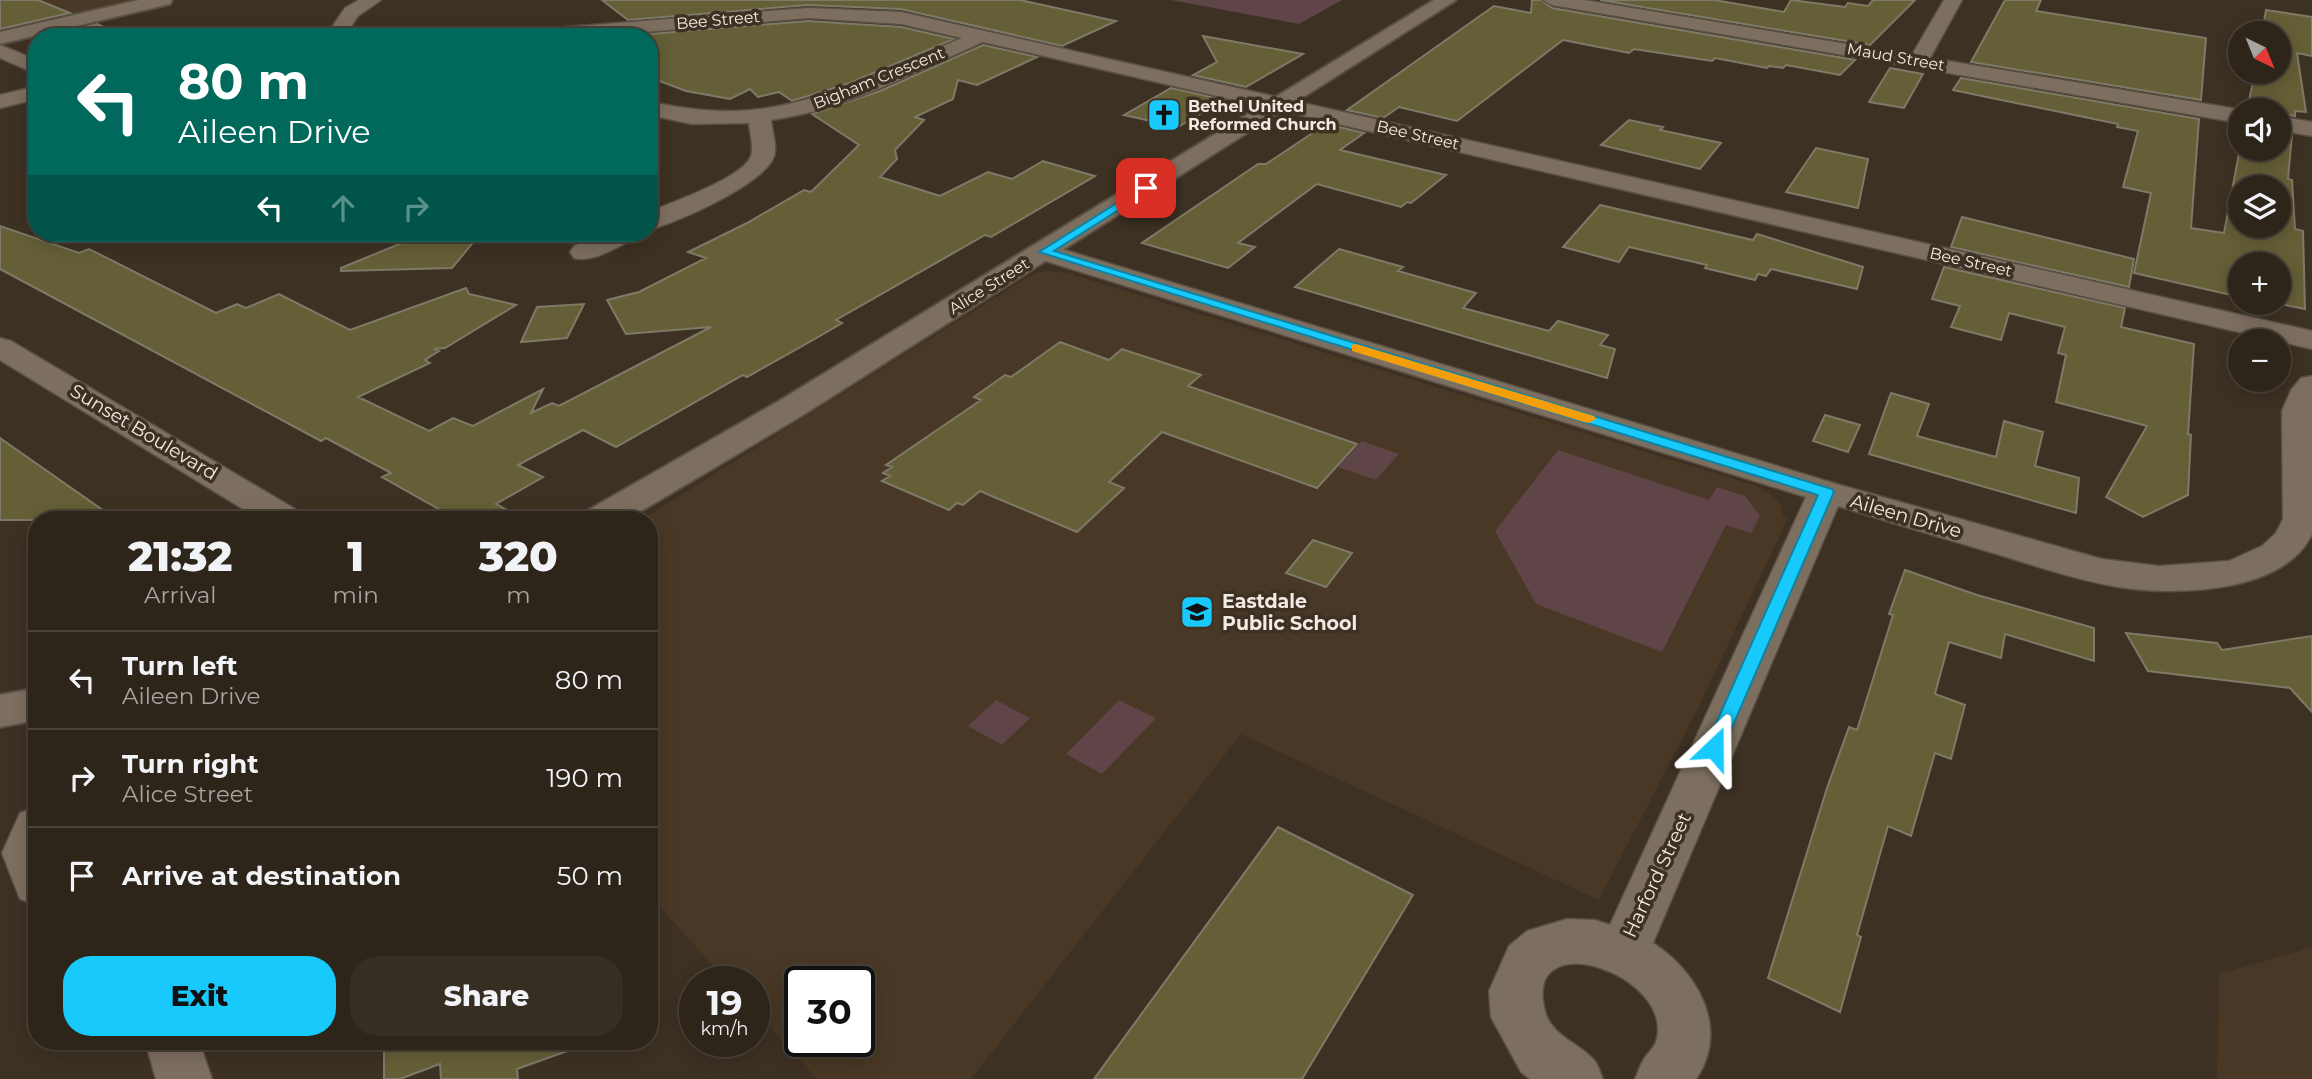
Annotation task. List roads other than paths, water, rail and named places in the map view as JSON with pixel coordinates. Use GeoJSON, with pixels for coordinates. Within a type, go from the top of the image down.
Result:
{"type":"FeatureCollection","features":[{"type":"Feature","properties":{"kind":"street"},"geometry":{"type":"LineString","coordinates":[[43,28],[163,0]]}},
{"type":"Feature","properties":{"kind":"street"},"geometry":{"type":"LineString","coordinates":[[340,28],[351,12],[372,0]]}},
{"type":"Feature","properties":{"kind":"street","name":"Alice Street"},"geometry":{"type":"LineString","coordinates":[[614,511],[791,408],[1447,0]]}},
{"type":"Feature","properties":{"kind":"street","name":"Maud Street"},"geometry":{"type":"LineString","coordinates":[[1552,0],[2228,114]]}},
{"type":"Feature","properties":{"kind":"street"},"geometry":{"type":"LineString","coordinates":[[1918,61],[1953,0]]}},
{"type":"Feature","properties":{"kind":"street","name":"Bee Street"},"geometry":{"type":"LineString","coordinates":[[641,28],[785,15],[845,13],[901,18],[2312,340]]}},
{"type":"Feature","properties":{"kind":"street"},"geometry":{"type":"LineString","coordinates":[[0,38],[28,31]]}},
{"type":"Feature","properties":{"kind":"street","name":"Bigham Crescent"},"geometry":{"type":"LineString","coordinates":[[658,109],[698,116],[759,116],[783,113],[837,97],[982,36]]}},
{"type":"Feature","properties":{"kind":"street"},"geometry":{"type":"LineString","coordinates":[[0,51],[28,64]]}},
{"type":"Feature","properties":{"kind":"street"},"geometry":{"type":"LineString","coordinates":[[0,102],[28,94]]}},
{"type":"Feature","properties":{"kind":"street"},"geometry":{"type":"LineString","coordinates":[[658,218],[739,181],[751,171],[764,153],[759,116]]}},
{"type":"Feature","properties":{"kind":"street"},"geometry":{"type":"LineString","coordinates":[[2291,125],[2312,129]]}},
{"type":"Feature","properties":{"kind":"street"},"geometry":{"type":"LineString","coordinates":[[583,252],[605,242]]}},
{"type":"Feature","properties":{"kind":"street","name":"Aileen Drive"},"geometry":{"type":"LineString","coordinates":[[1045,252],[1826,492],[2058,560],[2109,572],[2157,578],[2230,573],[2276,554],[2298,529],[2302,507],[2298,411],[2302,397],[2312,385]]}},
{"type":"Feature","properties":{"kind":"street","name":"Sunset Boulevard"},"geometry":{"type":"LineString","coordinates":[[2,350],[272,511]]}},
{"type":"Feature","properties":{"kind":"street","name":"Harford Street"},"geometry":{"type":"LineString","coordinates":[[1623,951],[1657,880],[1826,492]]}},
{"type":"Feature","properties":{"kind":"street"},"geometry":{"type":"LineString","coordinates":[[0,711],[28,706]]}},
{"type":"Feature","properties":{"kind":"street","name":"Harford Street"},"geometry":{"type":"LineString","coordinates":[[1575,1079],[1540,1054],[1518,1017],[1515,991],[1527,962],[1545,947],[1567,941],[1595,942],[1623,951],[1656,973],[1674,996],[1684,1025],[1683,1051],[1663,1079]]}},
{"type":"Feature","properties":{"kind":"street"},"geometry":{"type":"LineString","coordinates":[[175,1050],[184,1079]]}},
{"type":"Feature","properties":{"kind":"place","name":"Bethel United Reformed Church"},"geometry":{"type":"Point","coordinates":[1164,115]}},
{"type":"Feature","properties":{"kind":"place","name":"Eastdale Public School"},"geometry":{"type":"Point","coordinates":[1197,612]}}]}
